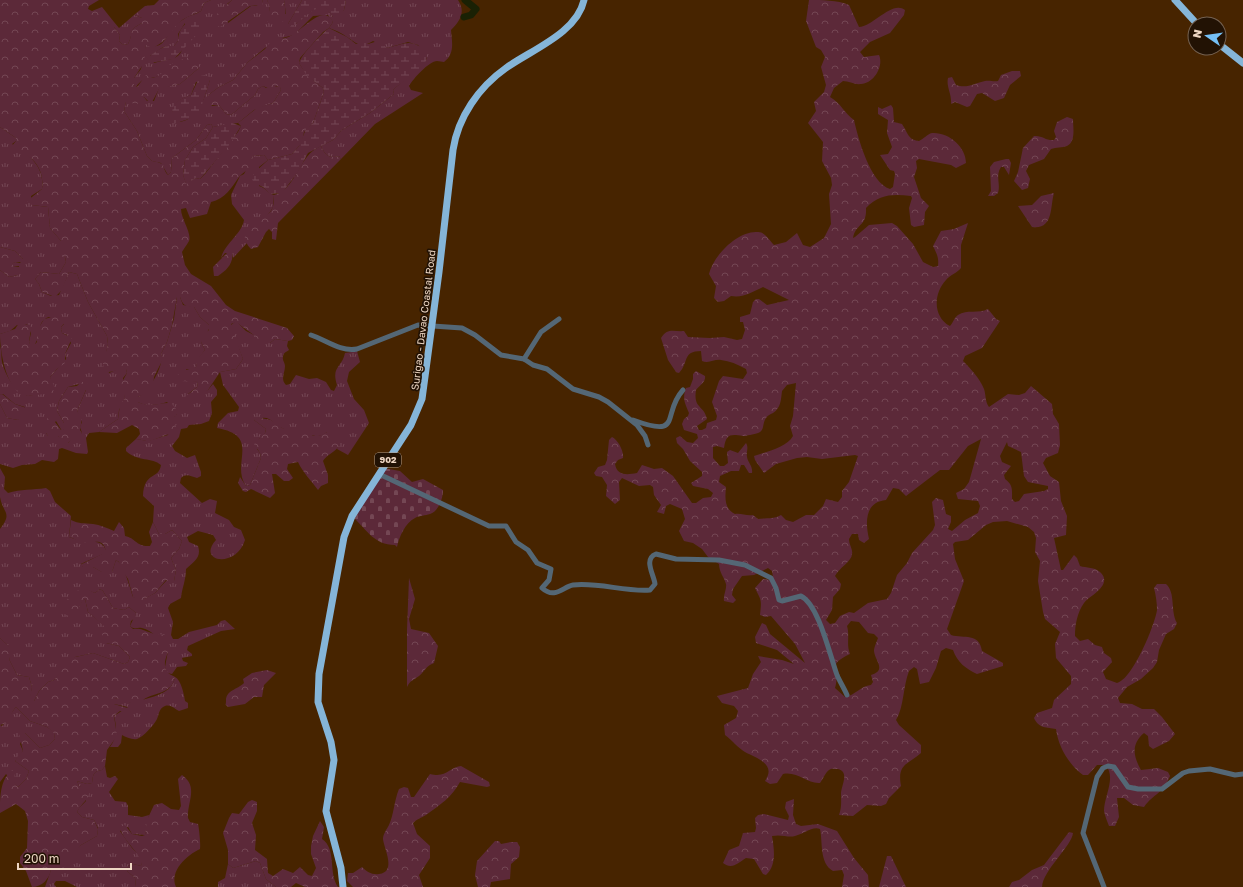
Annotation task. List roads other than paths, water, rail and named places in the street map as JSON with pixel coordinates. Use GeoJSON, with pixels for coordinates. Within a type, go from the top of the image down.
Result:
{"type":"FeatureCollection","features":[{"type":"Feature","properties":{"kind":"highway","name":"Surigao - Davao Coastal Road"},"geometry":{"type":"LineString","coordinates":[[343,887],[341,868],[326,811],[333,771],[333,754],[318,702],[318,688],[344,537],[352,516],[411,425],[419,408],[427,372],[452,150],[456,132],[468,109],[481,90],[502,71],[539,48],[572,23],[580,12],[584,0]]}},
{"type":"Feature","properties":{"kind":"highway"},"geometry":{"type":"LineString","coordinates":[[1175,0],[1190,16]]}},
{"type":"Feature","properties":{"kind":"highway"},"geometry":{"type":"LineString","coordinates":[[1227,50],[1243,63]]}},
{"type":"Feature","properties":{"kind":"street"},"geometry":{"type":"LineString","coordinates":[[524,359],[541,332],[559,319]]}},
{"type":"Feature","properties":{"kind":"street"},"geometry":{"type":"LineString","coordinates":[[311,335],[340,348],[351,350],[411,327],[455,326],[462,328],[475,335],[502,355],[524,359],[533,365],[549,370],[573,389],[603,400],[630,419],[640,429],[648,445]]}},
{"type":"Feature","properties":{"kind":"street"},"geometry":{"type":"LineString","coordinates":[[630,419],[656,428],[662,427],[668,423],[677,399],[683,390]]}},
{"type":"Feature","properties":{"kind":"street"},"geometry":{"type":"LineString","coordinates":[[379,474],[486,525],[506,526],[516,542],[528,550],[537,563],[551,569],[549,580],[542,588],[545,591],[558,592],[573,585],[605,585],[650,590],[655,584],[650,562],[652,556],[656,554],[676,559],[726,561],[749,566],[770,578],[776,588],[779,600],[782,601],[801,596],[809,602],[819,622],[838,676],[847,695]]}},
{"type":"Feature","properties":{"kind":"street"},"geometry":{"type":"LineString","coordinates":[[1104,887],[1083,833],[1095,781],[1103,768],[1108,766],[1114,768],[1128,786],[1138,789],[1162,789],[1183,773],[1189,771],[1210,769],[1235,776],[1243,774]]}},
{"type":"Feature","properties":{"kind":"waterway"},"geometry":{"type":"LineString","coordinates":[[464,17],[471,15],[476,9],[465,0]]}}]}
